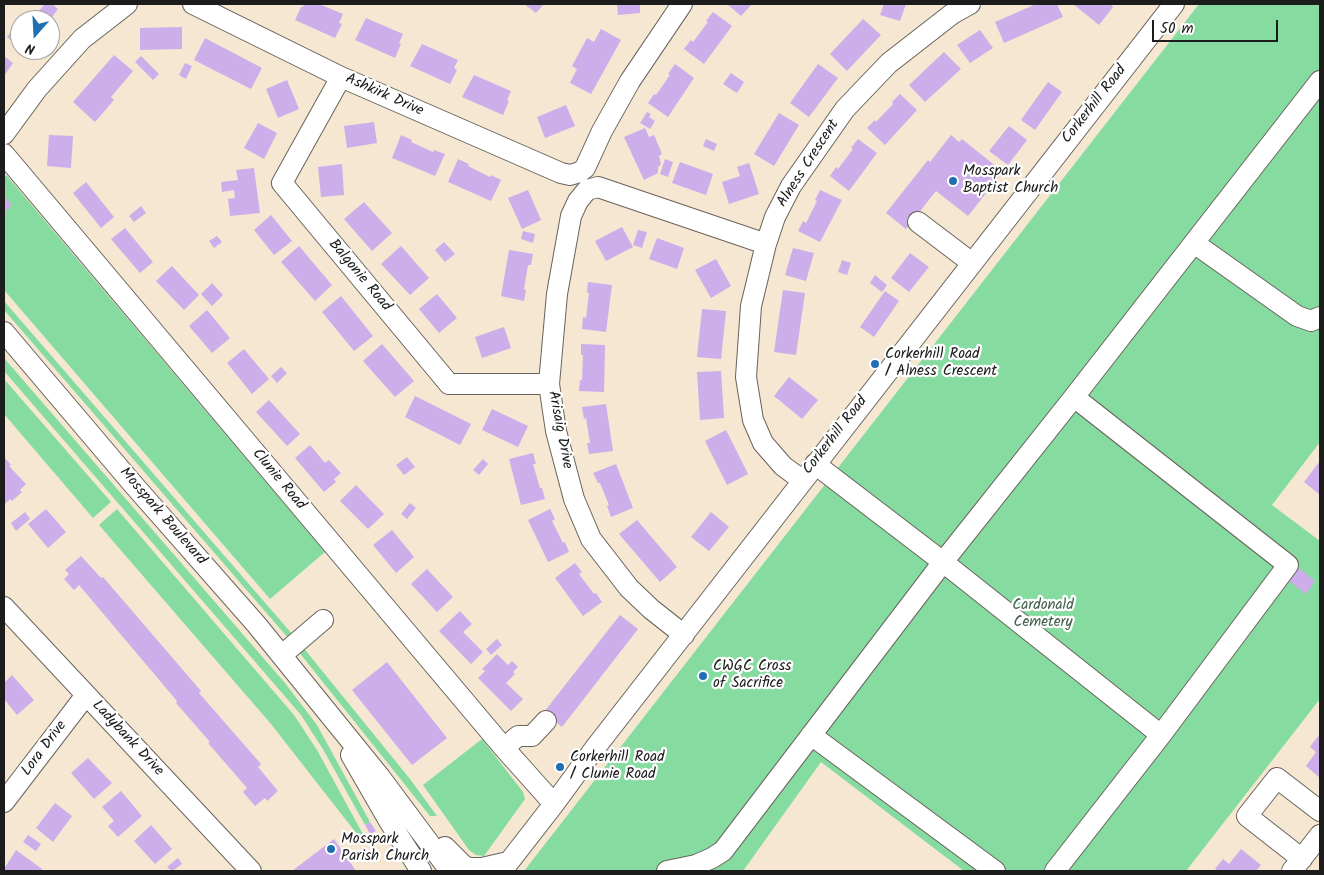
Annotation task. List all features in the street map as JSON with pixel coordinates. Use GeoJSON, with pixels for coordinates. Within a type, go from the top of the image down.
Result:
{"type":"FeatureCollection","features":[{"type":"Feature","properties":{"kind":"street"},"geometry":{"type":"LineString","coordinates":[[4,134],[37,89],[82,39],[127,4]]}},
{"type":"Feature","properties":{"kind":"street","name":"Ashkirk Drive"},"geometry":{"type":"LineString","coordinates":[[193,4],[341,77],[561,173],[570,175],[598,188],[766,244]]}},
{"type":"Feature","properties":{"kind":"street","name":"Arisaig Drive"},"geometry":{"type":"LineString","coordinates":[[682,4],[630,81],[602,130],[585,168],[584,181],[571,216],[557,294],[549,384],[556,431],[566,472],[574,499],[591,539],[629,588],[651,609],[684,635]]}},
{"type":"Feature","properties":{"kind":"street","name":"Alness Crescent"},"geometry":{"type":"LineString","coordinates":[[802,480],[783,466],[763,443],[753,420],[746,377],[751,306],[766,244],[775,217],[791,186],[845,109],[890,62],[949,9],[970,4]]}},
{"type":"Feature","properties":{"kind":"street","name":"Corkerhill Road"},"geometry":{"type":"LineString","coordinates":[[505,867],[802,480],[1174,4]]}},
{"type":"Feature","properties":{"kind":"street","name":"Balgonie Road"},"geometry":{"type":"LineString","coordinates":[[341,77],[282,183],[449,384],[549,384]]}},
{"type":"Feature","properties":{"kind":"street"},"geometry":{"type":"LineString","coordinates":[[667,871],[696,865],[723,851],[943,562],[1320,81]]}},
{"type":"Feature","properties":{"kind":"street","name":"Clunie Road"},"geometry":{"type":"LineString","coordinates":[[4,154],[504,748],[554,804]]}},
{"type":"Feature","properties":{"kind":"street"},"geometry":{"type":"LineString","coordinates":[[918,222],[972,263]]}},
{"type":"Feature","properties":{"kind":"street"},"geometry":{"type":"LineString","coordinates":[[1194,243],[1297,316],[1312,320],[1320,317]]}},
{"type":"Feature","properties":{"kind":"street","name":"Mosspark Boulevard"},"geometry":{"type":"LineString","coordinates":[[4,332],[282,656],[380,777],[450,871]]}},
{"type":"Feature","properties":{"kind":"street"},"geometry":{"type":"LineString","coordinates":[[1055,871],[1288,565],[1074,397]]}},
{"type":"Feature","properties":{"kind":"street"},"geometry":{"type":"LineString","coordinates":[[815,464],[943,562],[1160,734]]}},
{"type":"Feature","properties":{"kind":"street","name":"Ladybank Drive"},"geometry":{"type":"LineString","coordinates":[[4,607],[252,871]]}},
{"type":"Feature","properties":{"kind":"street"},"geometry":{"type":"LineString","coordinates":[[282,656],[323,620]]}},
{"type":"Feature","properties":{"kind":"street","name":"Lora Drive"},"geometry":{"type":"LineString","coordinates":[[4,802],[86,695]]}},
{"type":"Feature","properties":{"kind":"street","name":"Mosspark Boulevard"},"geometry":{"type":"LineString","coordinates":[[320,702],[388,821],[422,871]]}},
{"type":"Feature","properties":{"kind":"street"},"geometry":{"type":"LineString","coordinates":[[504,748],[518,736],[532,736],[546,721]]}},
{"type":"Feature","properties":{"kind":"street"},"geometry":{"type":"LineString","coordinates":[[811,736],[995,871]]}},
{"type":"Feature","properties":{"kind":"street"},"geometry":{"type":"LineString","coordinates":[[380,777],[414,808],[451,855],[464,866],[472,869],[505,867]]}},
{"type":"Feature","properties":{"kind":"street"},"geometry":{"type":"LineString","coordinates":[[1320,811],[1276,778],[1246,816],[1297,865],[1320,835]]}},
{"type":"Feature","properties":{"kind":"street"},"geometry":{"type":"LineString","coordinates":[[388,821],[409,871]]}},
{"type":"Feature","properties":{"kind":"green space","name":"Cardonald Cemetery"},"geometry":{"type":"Polygon","coordinates":[[[1199,4],[1320,4],[1320,442],[1272,505],[1320,541],[1320,699],[1186,871],[964,871],[821,762],[743,871],[524,871],[1199,4]]]}},
{"type":"Feature","properties":{"kind":"green space"},"geometry":{"type":"Polygon","coordinates":[[[4,175],[7,176],[325,552],[270,599],[4,290],[4,175]]]}},
{"type":"Feature","properties":{"kind":"green space"},"geometry":{"type":"Polygon","coordinates":[[[4,301],[293,635],[289,639],[4,310],[4,301]]]}},
{"type":"Feature","properties":{"kind":"green space"},"geometry":{"type":"Polygon","coordinates":[[[4,358],[285,683],[317,725],[370,822],[365,825],[324,751],[301,715],[4,371],[4,358]]]}},
{"type":"Feature","properties":{"kind":"green space"},"geometry":{"type":"Polygon","coordinates":[[[4,379],[111,502],[93,518],[4,414],[4,379]]]}},
{"type":"Feature","properties":{"kind":"green space"},"geometry":{"type":"Polygon","coordinates":[[[117,509],[294,715],[317,750],[364,836],[360,838],[271,724],[99,525],[117,509]]]}},
{"type":"Feature","properties":{"kind":"green space"},"geometry":{"type":"Polygon","coordinates":[[[302,646],[410,779],[437,816],[430,816],[298,651],[302,646]]]}},
{"type":"Feature","properties":{"kind":"green space"},"geometry":{"type":"Polygon","coordinates":[[[482,739],[523,792],[525,799],[484,856],[476,855],[469,850],[423,785],[482,739]]]}},
{"type":"Feature","properties":{"kind":"building"},"geometry":{"type":"Polygon","coordinates":[[[45,4],[52,4],[58,9],[57,10],[40,10],[45,4]]]}},
{"type":"Feature","properties":{"kind":"building"},"geometry":{"type":"Polygon","coordinates":[[[304,4],[319,4],[343,14],[339,23],[342,24],[335,38],[295,20],[304,4]]]}},
{"type":"Feature","properties":{"kind":"building"},"geometry":{"type":"Polygon","coordinates":[[[524,4],[544,4],[536,13],[524,4]]]}},
{"type":"Feature","properties":{"kind":"building"},"geometry":{"type":"Polygon","coordinates":[[[617,4],[640,4],[640,13],[618,15],[617,4]]]}},
{"type":"Feature","properties":{"kind":"building"},"geometry":{"type":"Polygon","coordinates":[[[727,4],[752,4],[741,16],[727,4]]]}},
{"type":"Feature","properties":{"kind":"building"},"geometry":{"type":"Polygon","coordinates":[[[884,4],[906,4],[900,21],[880,15],[884,4]]]}},
{"type":"Feature","properties":{"kind":"building"},"geometry":{"type":"Polygon","coordinates":[[[1036,4],[1057,4],[1063,17],[1004,43],[995,22],[1036,4]]]}},
{"type":"Feature","properties":{"kind":"building"},"geometry":{"type":"Polygon","coordinates":[[[1073,4],[1110,4],[1113,7],[1099,25],[1073,4]]]}},
{"type":"Feature","properties":{"kind":"building"},"geometry":{"type":"Polygon","coordinates":[[[713,12],[732,26],[704,64],[684,49],[691,40],[693,42],[713,12]]]}},
{"type":"Feature","properties":{"kind":"building"},"geometry":{"type":"Polygon","coordinates":[[[366,18],[403,34],[395,58],[355,40],[366,18]]]}},
{"type":"Feature","properties":{"kind":"building"},"geometry":{"type":"Polygon","coordinates":[[[863,19],[881,35],[847,71],[830,54],[863,19]]]}},
{"type":"Feature","properties":{"kind":"building"},"geometry":{"type":"Polygon","coordinates":[[[182,27],[182,49],[140,50],[140,28],[182,27]]]}},
{"type":"Feature","properties":{"kind":"building"},"geometry":{"type":"Polygon","coordinates":[[[601,29],[621,40],[591,94],[570,83],[577,69],[572,66],[587,38],[594,42],[601,29]]]}},
{"type":"Feature","properties":{"kind":"building"},"geometry":{"type":"Polygon","coordinates":[[[980,30],[993,48],[970,63],[957,45],[980,30]]]}},
{"type":"Feature","properties":{"kind":"building"},"geometry":{"type":"Polygon","coordinates":[[[205,38],[262,68],[251,89],[194,60],[205,38]]]}},
{"type":"Feature","properties":{"kind":"building"},"geometry":{"type":"Polygon","coordinates":[[[422,44],[458,60],[454,68],[457,70],[450,84],[410,66],[422,44]]]}},
{"type":"Feature","properties":{"kind":"building"},"geometry":{"type":"Polygon","coordinates":[[[944,52],[961,69],[925,102],[909,85],[944,52]]]}},
{"type":"Feature","properties":{"kind":"building"},"geometry":{"type":"Polygon","coordinates":[[[114,55],[133,71],[111,97],[114,100],[95,122],[73,102],[114,55]]]}},
{"type":"Feature","properties":{"kind":"building"},"geometry":{"type":"Polygon","coordinates":[[[4,56],[13,63],[4,76],[4,56]]]}},
{"type":"Feature","properties":{"kind":"building"},"geometry":{"type":"Polygon","coordinates":[[[141,56],[159,74],[153,80],[135,62],[141,56]]]}},
{"type":"Feature","properties":{"kind":"building"},"geometry":{"type":"Polygon","coordinates":[[[185,63],[192,66],[186,79],[179,75],[185,63]]]}},
{"type":"Feature","properties":{"kind":"building"},"geometry":{"type":"Polygon","coordinates":[[[675,64],[694,78],[668,117],[648,103],[670,75],[668,74],[675,64]]]}},
{"type":"Feature","properties":{"kind":"building"},"geometry":{"type":"Polygon","coordinates":[[[818,64],[838,78],[809,117],[790,103],[818,64]]]}},
{"type":"Feature","properties":{"kind":"building"},"geometry":{"type":"Polygon","coordinates":[[[731,73],[744,82],[737,93],[723,84],[731,73]]]}},
{"type":"Feature","properties":{"kind":"building"},"geometry":{"type":"Polygon","coordinates":[[[474,75],[511,91],[503,115],[462,97],[474,75]]]}},
{"type":"Feature","properties":{"kind":"building"},"geometry":{"type":"Polygon","coordinates":[[[287,80],[299,109],[278,118],[266,89],[287,80]]]}},
{"type":"Feature","properties":{"kind":"building"},"geometry":{"type":"Polygon","coordinates":[[[1048,82],[1062,92],[1035,130],[1021,120],[1048,82]]]}},
{"type":"Feature","properties":{"kind":"building"},"geometry":{"type":"Polygon","coordinates":[[[900,94],[917,110],[885,145],[867,128],[875,120],[876,122],[900,94]]]}},
{"type":"Feature","properties":{"kind":"building"},"geometry":{"type":"Polygon","coordinates":[[[566,105],[575,126],[545,138],[537,117],[566,105]]]}},
{"type":"Feature","properties":{"kind":"building"},"geometry":{"type":"Polygon","coordinates":[[[647,112],[651,114],[649,117],[655,121],[650,129],[640,123],[647,112]]]}},
{"type":"Feature","properties":{"kind":"building"},"geometry":{"type":"Polygon","coordinates":[[[779,113],[799,125],[774,166],[754,154],[779,113]]]}},
{"type":"Feature","properties":{"kind":"building"},"geometry":{"type":"Polygon","coordinates":[[[374,122],[377,143],[347,148],[344,126],[374,122]]]}},
{"type":"Feature","properties":{"kind":"building"},"geometry":{"type":"Polygon","coordinates":[[[258,123],[277,133],[264,159],[244,148],[258,123]]]}},
{"type":"Feature","properties":{"kind":"building"},"geometry":{"type":"Polygon","coordinates":[[[1009,126],[1027,140],[1008,165],[989,151],[1009,126]]]}},
{"type":"Feature","properties":{"kind":"building"},"geometry":{"type":"Polygon","coordinates":[[[645,128],[649,137],[654,135],[662,154],[659,156],[661,164],[658,167],[658,173],[644,180],[624,137],[645,128]]]}},
{"type":"Feature","properties":{"kind":"building"},"geometry":{"type":"Polygon","coordinates":[[[49,135],[73,136],[71,168],[47,166],[49,135]]]}},
{"type":"Feature","properties":{"kind":"building"},"geometry":{"type":"Polygon","coordinates":[[[401,135],[433,152],[434,150],[445,154],[435,176],[392,158],[401,135]]]}},
{"type":"Feature","properties":{"kind":"building","name":"Mosspark Baptist Church"},"geometry":{"type":"Polygon","coordinates":[[[951,135],[959,142],[962,139],[1003,172],[968,216],[936,191],[906,229],[886,213],[928,160],[930,162],[951,135]]]}},
{"type":"Feature","properties":{"kind":"building"},"geometry":{"type":"Polygon","coordinates":[[[706,139],[717,144],[714,151],[703,146],[706,139]]]}},
{"type":"Feature","properties":{"kind":"building"},"geometry":{"type":"Polygon","coordinates":[[[858,139],[877,153],[849,191],[830,176],[836,167],[838,169],[858,139]]]}},
{"type":"Feature","properties":{"kind":"building"},"geometry":{"type":"Polygon","coordinates":[[[458,159],[490,177],[491,175],[501,180],[491,201],[448,182],[458,159]]]}},
{"type":"Feature","properties":{"kind":"building"},"geometry":{"type":"Polygon","coordinates":[[[665,159],[673,162],[668,177],[660,174],[665,159]]]}},
{"type":"Feature","properties":{"kind":"building"},"geometry":{"type":"Polygon","coordinates":[[[680,162],[713,174],[706,195],[672,183],[680,162]]]}},
{"type":"Feature","properties":{"kind":"building"},"geometry":{"type":"Polygon","coordinates":[[[749,163],[759,194],[729,204],[722,182],[740,176],[737,167],[749,163]]]}},
{"type":"Feature","properties":{"kind":"building"},"geometry":{"type":"Polygon","coordinates":[[[342,164],[344,195],[321,197],[318,167],[342,164]]]}},
{"type":"Feature","properties":{"kind":"building"},"geometry":{"type":"Polygon","coordinates":[[[254,168],[260,213],[230,216],[228,199],[235,198],[234,190],[222,192],[221,182],[238,180],[236,170],[254,168]]]}},
{"type":"Feature","properties":{"kind":"building"},"geometry":{"type":"Polygon","coordinates":[[[86,182],[114,217],[101,228],[73,193],[86,182]]]}},
{"type":"Feature","properties":{"kind":"building"},"geometry":{"type":"Polygon","coordinates":[[[528,190],[541,220],[522,229],[508,198],[528,190]]]}},
{"type":"Feature","properties":{"kind":"building"},"geometry":{"type":"Polygon","coordinates":[[[820,190],[842,200],[820,242],[798,231],[803,221],[806,223],[817,201],[815,200],[820,190]]]}},
{"type":"Feature","properties":{"kind":"building"},"geometry":{"type":"Polygon","coordinates":[[[4,198],[12,205],[4,213],[4,198]]]}},
{"type":"Feature","properties":{"kind":"building"},"geometry":{"type":"Polygon","coordinates":[[[364,202],[392,233],[372,251],[344,219],[364,202]]]}},
{"type":"Feature","properties":{"kind":"building"},"geometry":{"type":"Polygon","coordinates":[[[141,206],[146,213],[134,222],[129,216],[141,206]]]}},
{"type":"Feature","properties":{"kind":"building"},"geometry":{"type":"Polygon","coordinates":[[[271,215],[292,241],[274,255],[254,230],[271,215]]]}},
{"type":"Feature","properties":{"kind":"building"},"geometry":{"type":"Polygon","coordinates":[[[622,227],[633,247],[606,261],[595,241],[622,227]]]}},
{"type":"Feature","properties":{"kind":"building"},"geometry":{"type":"Polygon","coordinates":[[[125,228],[153,262],[140,273],[111,239],[125,228]]]}},
{"type":"Feature","properties":{"kind":"building"},"geometry":{"type":"Polygon","coordinates":[[[638,230],[647,232],[642,248],[633,245],[638,230]]]}},
{"type":"Feature","properties":{"kind":"building"},"geometry":{"type":"Polygon","coordinates":[[[523,231],[535,234],[533,243],[521,239],[523,231]]]}},
{"type":"Feature","properties":{"kind":"building"},"geometry":{"type":"Polygon","coordinates":[[[217,236],[222,242],[214,248],[209,241],[217,236]]]}},
{"type":"Feature","properties":{"kind":"building"},"geometry":{"type":"Polygon","coordinates":[[[657,238],[684,248],[677,269],[649,259],[657,238]]]}},
{"type":"Feature","properties":{"kind":"building"},"geometry":{"type":"Polygon","coordinates":[[[444,242],[455,254],[445,262],[435,250],[444,242]]]}},
{"type":"Feature","properties":{"kind":"building"},"geometry":{"type":"Polygon","coordinates":[[[299,246],[332,285],[315,301],[281,262],[299,246]]]}},
{"type":"Feature","properties":{"kind":"building"},"geometry":{"type":"Polygon","coordinates":[[[401,246],[429,278],[410,295],[381,264],[401,246]]]}},
{"type":"Feature","properties":{"kind":"building"},"geometry":{"type":"Polygon","coordinates":[[[793,248],[814,253],[806,281],[785,275],[793,248]]]}},
{"type":"Feature","properties":{"kind":"building"},"geometry":{"type":"Polygon","coordinates":[[[509,250],[533,254],[531,265],[528,265],[524,301],[501,296],[509,250]]]}},
{"type":"Feature","properties":{"kind":"building"},"geometry":{"type":"Polygon","coordinates":[[[910,253],[929,267],[909,292],[891,278],[910,253]]]}},
{"type":"Feature","properties":{"kind":"building"},"geometry":{"type":"Polygon","coordinates":[[[716,259],[731,286],[711,298],[695,270],[716,259]]]}},
{"type":"Feature","properties":{"kind":"building"},"geometry":{"type":"Polygon","coordinates":[[[842,260],[851,263],[847,275],[838,272],[842,260]]]}},
{"type":"Feature","properties":{"kind":"building"},"geometry":{"type":"Polygon","coordinates":[[[172,266],[199,295],[184,310],[156,281],[172,266]]]}},
{"type":"Feature","properties":{"kind":"building"},"geometry":{"type":"Polygon","coordinates":[[[875,275],[887,285],[882,292],[870,283],[875,275]]]}},
{"type":"Feature","properties":{"kind":"building"},"geometry":{"type":"Polygon","coordinates":[[[588,282],[612,285],[606,332],[582,329],[583,317],[586,318],[589,293],[587,293],[588,282]]]}},
{"type":"Feature","properties":{"kind":"building"},"geometry":{"type":"Polygon","coordinates":[[[212,283],[223,295],[212,306],[201,294],[212,283]]]}},
{"type":"Feature","properties":{"kind":"building"},"geometry":{"type":"Polygon","coordinates":[[[783,290],[805,293],[796,355],[774,352],[783,290]]]}},
{"type":"Feature","properties":{"kind":"building"},"geometry":{"type":"Polygon","coordinates":[[[885,291],[899,301],[874,337],[860,327],[885,291]]]}},
{"type":"Feature","properties":{"kind":"building"},"geometry":{"type":"Polygon","coordinates":[[[437,294],[457,318],[439,333],[419,309],[437,294]]]}},
{"type":"Feature","properties":{"kind":"building"},"geometry":{"type":"Polygon","coordinates":[[[341,296],[373,336],[354,351],[322,312],[341,296]]]}},
{"type":"Feature","properties":{"kind":"building"},"geometry":{"type":"Polygon","coordinates":[[[702,309],[726,311],[721,359],[697,357],[702,309]]]}},
{"type":"Feature","properties":{"kind":"building"},"geometry":{"type":"Polygon","coordinates":[[[207,310],[230,338],[212,353],[189,326],[207,310]]]}},
{"type":"Feature","properties":{"kind":"building"},"geometry":{"type":"Polygon","coordinates":[[[504,327],[511,348],[482,358],[475,337],[504,327]]]}},
{"type":"Feature","properties":{"kind":"building"},"geometry":{"type":"Polygon","coordinates":[[[382,344],[414,381],[395,397],[363,361],[382,344]]]}},
{"type":"Feature","properties":{"kind":"building"},"geometry":{"type":"Polygon","coordinates":[[[581,344],[605,345],[604,392],[579,391],[580,380],[582,380],[583,355],[581,355],[581,344]]]}},
{"type":"Feature","properties":{"kind":"building"},"geometry":{"type":"Polygon","coordinates":[[[244,349],[269,379],[252,394],[227,363],[244,349]]]}},
{"type":"Feature","properties":{"kind":"building"},"geometry":{"type":"Polygon","coordinates":[[[281,367],[287,373],[277,383],[271,376],[281,367]]]}},
{"type":"Feature","properties":{"kind":"building"},"geometry":{"type":"Polygon","coordinates":[[[721,371],[724,418],[700,420],[697,372],[721,371]]]}},
{"type":"Feature","properties":{"kind":"building"},"geometry":{"type":"Polygon","coordinates":[[[789,377],[818,400],[802,419],[774,396],[789,377]]]}},
{"type":"Feature","properties":{"kind":"building"},"geometry":{"type":"Polygon","coordinates":[[[415,396],[471,424],[460,445],[405,417],[415,396]]]}},
{"type":"Feature","properties":{"kind":"building"},"geometry":{"type":"Polygon","coordinates":[[[269,400],[300,434],[287,446],[256,412],[269,400]]]}},
{"type":"Feature","properties":{"kind":"building"},"geometry":{"type":"Polygon","coordinates":[[[606,404],[613,451],[589,454],[587,443],[590,443],[586,418],[584,419],[582,407],[606,404]]]}},
{"type":"Feature","properties":{"kind":"building"},"geometry":{"type":"Polygon","coordinates":[[[492,409],[528,426],[518,447],[482,430],[492,409]]]}},
{"type":"Feature","properties":{"kind":"building"},"geometry":{"type":"Polygon","coordinates":[[[726,430],[748,474],[727,485],[705,441],[726,430]]]}},
{"type":"Feature","properties":{"kind":"building"},"geometry":{"type":"Polygon","coordinates":[[[310,445],[325,463],[329,460],[341,473],[334,479],[336,482],[324,492],[295,458],[310,445]]]}},
{"type":"Feature","properties":{"kind":"building"},"geometry":{"type":"Polygon","coordinates":[[[533,453],[536,464],[533,464],[545,499],[521,505],[509,459],[533,453]]]}},
{"type":"Feature","properties":{"kind":"building"},"geometry":{"type":"Polygon","coordinates":[[[4,457],[11,465],[9,466],[26,484],[20,490],[22,492],[12,501],[10,499],[5,504],[4,502],[4,457]]]}},
{"type":"Feature","properties":{"kind":"building"},"geometry":{"type":"Polygon","coordinates":[[[407,457],[415,467],[404,475],[396,465],[407,457]]]}},
{"type":"Feature","properties":{"kind":"building"},"geometry":{"type":"Polygon","coordinates":[[[483,459],[488,464],[479,475],[473,470],[483,459]]]}},
{"type":"Feature","properties":{"kind":"building"},"geometry":{"type":"Polygon","coordinates":[[[1320,461],[1320,495],[1304,482],[1320,461]]]}},
{"type":"Feature","properties":{"kind":"building"},"geometry":{"type":"Polygon","coordinates":[[[616,464],[633,508],[611,517],[607,506],[609,505],[600,483],[598,483],[593,473],[616,464]]]}},
{"type":"Feature","properties":{"kind":"building"},"geometry":{"type":"Polygon","coordinates":[[[356,485],[384,514],[368,529],[340,501],[356,485]]]}},
{"type":"Feature","properties":{"kind":"building"},"geometry":{"type":"Polygon","coordinates":[[[410,503],[416,508],[407,519],[401,514],[410,503]]]}},
{"type":"Feature","properties":{"kind":"building"},"geometry":{"type":"Polygon","coordinates":[[[46,509],[66,532],[48,548],[28,524],[46,509]]]}},
{"type":"Feature","properties":{"kind":"building"},"geometry":{"type":"Polygon","coordinates":[[[550,509],[555,519],[552,521],[569,552],[548,562],[528,520],[550,509]]]}},
{"type":"Feature","properties":{"kind":"building"},"geometry":{"type":"Polygon","coordinates":[[[25,512],[30,519],[16,531],[11,523],[25,512]]]}},
{"type":"Feature","properties":{"kind":"building"},"geometry":{"type":"Polygon","coordinates":[[[711,512],[729,527],[709,551],[691,537],[711,512]]]}},
{"type":"Feature","properties":{"kind":"building"},"geometry":{"type":"Polygon","coordinates":[[[637,520],[677,567],[660,582],[619,534],[637,520]]]}},
{"type":"Feature","properties":{"kind":"building"},"geometry":{"type":"Polygon","coordinates":[[[392,530],[414,557],[396,573],[373,545],[392,530]]]}},
{"type":"Feature","properties":{"kind":"building"},"geometry":{"type":"Polygon","coordinates":[[[81,556],[101,578],[103,577],[201,691],[199,693],[261,764],[258,767],[278,791],[267,801],[265,798],[255,806],[243,792],[247,788],[208,743],[210,742],[176,703],[177,701],[79,585],[74,590],[64,579],[69,574],[65,570],[81,556]]]}},
{"type":"Feature","properties":{"kind":"building"},"geometry":{"type":"Polygon","coordinates":[[[575,563],[582,572],[579,574],[602,602],[583,616],[555,578],[575,563]]]}},
{"type":"Feature","properties":{"kind":"building"},"geometry":{"type":"Polygon","coordinates":[[[1299,568],[1315,581],[1306,594],[1289,581],[1299,568]]]}},
{"type":"Feature","properties":{"kind":"building"},"geometry":{"type":"Polygon","coordinates":[[[427,569],[453,597],[437,612],[411,584],[427,569]]]}},
{"type":"Feature","properties":{"kind":"building"},"geometry":{"type":"Polygon","coordinates":[[[460,611],[472,624],[463,632],[483,652],[471,664],[439,631],[460,611]]]}},
{"type":"Feature","properties":{"kind":"building"},"geometry":{"type":"Polygon","coordinates":[[[620,615],[638,629],[562,727],[544,712],[620,615]]]}},
{"type":"Feature","properties":{"kind":"building"},"geometry":{"type":"Polygon","coordinates":[[[497,639],[502,645],[491,655],[486,649],[497,639]]]}},
{"type":"Feature","properties":{"kind":"building"},"geometry":{"type":"Polygon","coordinates":[[[497,654],[508,665],[512,661],[518,667],[513,672],[515,674],[506,683],[523,699],[511,711],[478,678],[485,671],[482,669],[497,654]]]}},
{"type":"Feature","properties":{"kind":"building"},"geometry":{"type":"Polygon","coordinates":[[[387,662],[447,738],[412,765],[352,690],[387,662]]]}},
{"type":"Feature","properties":{"kind":"building"},"geometry":{"type":"Polygon","coordinates":[[[12,675],[34,700],[17,715],[4,699],[4,683],[12,675]]]}},
{"type":"Feature","properties":{"kind":"building"},"geometry":{"type":"Polygon","coordinates":[[[1318,736],[1320,738],[1320,778],[1306,766],[1316,752],[1310,747],[1318,736]]]}},
{"type":"Feature","properties":{"kind":"building"},"geometry":{"type":"Polygon","coordinates":[[[88,758],[112,783],[94,799],[71,773],[88,758]]]}},
{"type":"Feature","properties":{"kind":"building"},"geometry":{"type":"Polygon","coordinates":[[[121,791],[142,816],[118,837],[108,826],[114,821],[102,807],[121,791]]]}},
{"type":"Feature","properties":{"kind":"building"},"geometry":{"type":"Polygon","coordinates":[[[55,803],[72,816],[53,842],[36,828],[55,803]]]}},
{"type":"Feature","properties":{"kind":"building"},"geometry":{"type":"Polygon","coordinates":[[[370,822],[376,831],[370,834],[365,825],[370,822]]]}},
{"type":"Feature","properties":{"kind":"building"},"geometry":{"type":"Polygon","coordinates":[[[151,825],[172,849],[155,864],[134,841],[151,825]]]}},
{"type":"Feature","properties":{"kind":"building"},"geometry":{"type":"Polygon","coordinates":[[[28,835],[41,844],[36,851],[23,842],[28,835]]]}},
{"type":"Feature","properties":{"kind":"building","name":"Mosspark Parish Church"},"geometry":{"type":"Polygon","coordinates":[[[334,839],[356,871],[292,871],[334,839]]]}},
{"type":"Feature","properties":{"kind":"building"},"geometry":{"type":"Polygon","coordinates":[[[1241,849],[1261,865],[1256,871],[1218,871],[1215,869],[1223,859],[1229,864],[1241,849]]]}},
{"type":"Feature","properties":{"kind":"building"},"geometry":{"type":"Polygon","coordinates":[[[16,850],[42,869],[41,871],[7,871],[4,869],[16,850]]]}},
{"type":"Feature","properties":{"kind":"building"},"geometry":{"type":"Polygon","coordinates":[[[178,858],[182,864],[172,871],[167,867],[178,858]]]}},
{"type":"Feature","properties":{"kind":"place","name":"Mosspark Baptist Church"},"geometry":{"type":"Point","coordinates":[953,181]}},
{"type":"Feature","properties":{"kind":"place","name":"Corkerhill Road / Alness Crescent"},"geometry":{"type":"Point","coordinates":[875,364]}},
{"type":"Feature","properties":{"kind":"place","name":"CWGC Cross of Sacrifice"},"geometry":{"type":"Point","coordinates":[703,676]}},
{"type":"Feature","properties":{"kind":"place","name":"Corkerhill Road / Clunie Road"},"geometry":{"type":"Point","coordinates":[560,767]}},
{"type":"Feature","properties":{"kind":"place","name":"Mosspark Parish Church"},"geometry":{"type":"Point","coordinates":[331,849]}}]}
